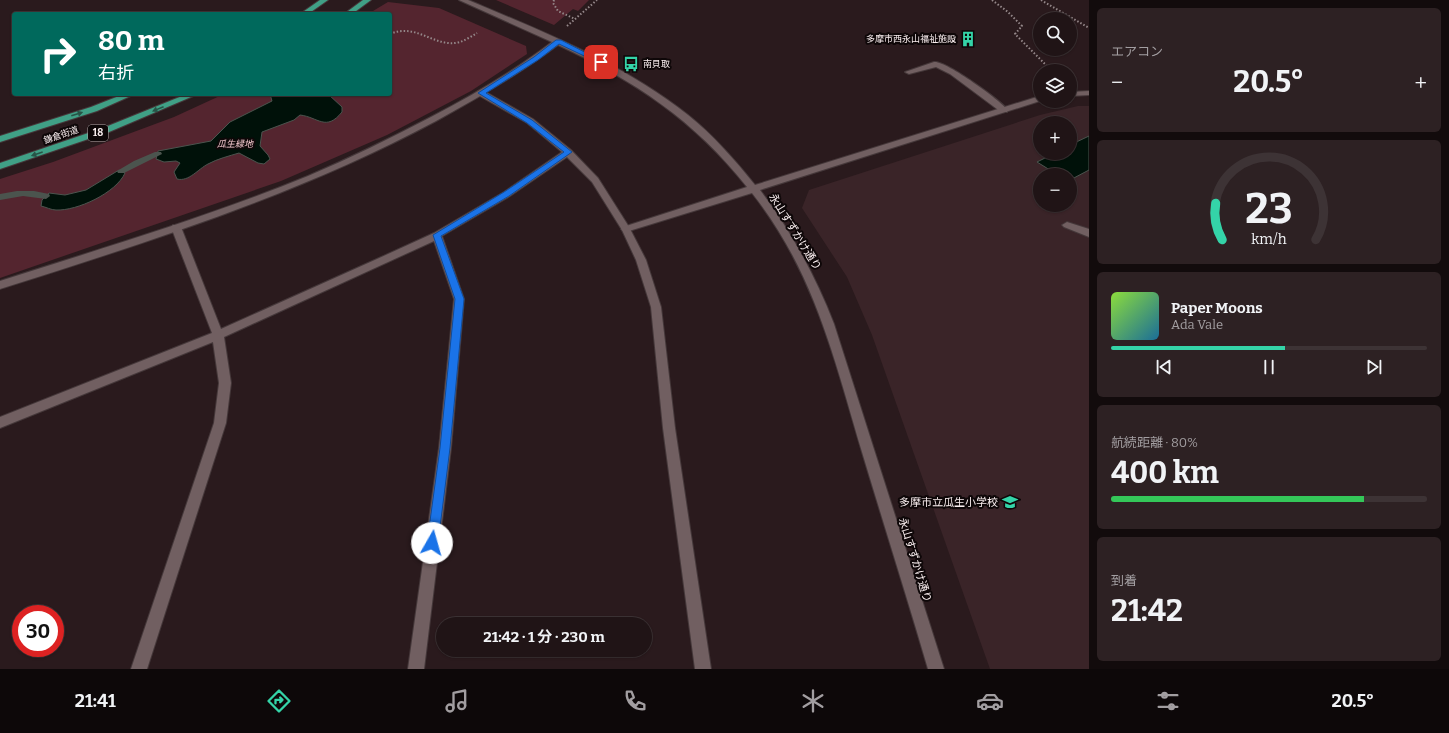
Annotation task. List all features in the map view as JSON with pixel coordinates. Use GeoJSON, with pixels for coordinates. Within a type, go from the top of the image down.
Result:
{"type":"FeatureCollection","features":[{"type":"Feature","properties":{"kind":"main road"},"geometry":{"type":"LineString","coordinates":[[306,12],[325,0]]}},
{"type":"Feature","properties":{"kind":"main road"},"geometry":{"type":"LineString","coordinates":[[350,12],[368,0]]}},
{"type":"Feature","properties":{"kind":"main road","name":"鎌倉街道"},"geometry":{"type":"LineString","coordinates":[[0,139],[94,109],[126,96]]}},
{"type":"Feature","properties":{"kind":"main road","name":"鎌倉街道"},"geometry":{"type":"LineString","coordinates":[[0,166],[106,130],[189,96]]}},
{"type":"Feature","properties":{"kind":"street","name":"永山すずかけ通り"},"geometry":{"type":"LineString","coordinates":[[462,0],[558,41],[601,62],[649,91],[686,118],[717,148],[754,188],[788,240],[814,290],[833,339],[936,669]]}},
{"type":"Feature","properties":{"kind":"street"},"geometry":{"type":"LineString","coordinates":[[0,285],[176,227],[292,186],[397,139],[481,93],[536,59],[558,41]]}},
{"type":"Feature","properties":{"kind":"street"},"geometry":{"type":"LineString","coordinates":[[909,72],[937,64],[954,72],[1004,110]]}},
{"type":"Feature","properties":{"kind":"street"},"geometry":{"type":"LineString","coordinates":[[481,93],[530,122],[568,152],[595,180],[626,229],[641,260],[656,307],[669,428],[703,669]]}},
{"type":"Feature","properties":{"kind":"street"},"geometry":{"type":"LineString","coordinates":[[1077,94],[1089,93]]}},
{"type":"Feature","properties":{"kind":"street"},"geometry":{"type":"LineString","coordinates":[[626,229],[1033,100]]}},
{"type":"Feature","properties":{"kind":"street"},"geometry":{"type":"LineString","coordinates":[[0,423],[218,335],[437,235],[507,194],[568,152]]}},
{"type":"Feature","properties":{"kind":"street"},"geometry":{"type":"LineString","coordinates":[[1068,225],[1089,233]]}},
{"type":"Feature","properties":{"kind":"street"},"geometry":{"type":"LineString","coordinates":[[139,669],[220,424],[225,383],[218,335],[176,227]]}},
{"type":"Feature","properties":{"kind":"street"},"geometry":{"type":"LineString","coordinates":[[416,669],[445,448],[459,299],[437,235]]}},
{"type":"Feature","properties":{"kind":"path"},"geometry":{"type":"LineString","coordinates":[[554,0],[553,3],[558,11],[575,19]]}},
{"type":"Feature","properties":{"kind":"path"},"geometry":{"type":"LineString","coordinates":[[566,27],[596,0]]}},
{"type":"Feature","properties":{"kind":"path"},"geometry":{"type":"LineString","coordinates":[[992,0],[1008,12],[1022,26],[1015,34],[1045,64]]}},
{"type":"Feature","properties":{"kind":"path"},"geometry":{"type":"LineString","coordinates":[[1041,0],[1089,28]]}},
{"type":"Feature","properties":{"kind":"path"},"geometry":{"type":"LineString","coordinates":[[392,32],[394,31],[412,30],[448,42],[459,42],[477,33]]}},
{"type":"Feature","properties":{"kind":"shaded area"},"geometry":{"type":"Polygon","coordinates":[[[271,96],[330,96],[342,107],[342,112],[336,118],[326,122],[300,115],[294,120],[262,132],[260,146],[270,159],[264,164],[258,163],[239,153],[212,162],[186,179],[177,179],[174,172],[180,163],[176,161],[164,162],[156,159],[158,151],[211,141],[230,122],[272,101],[271,96]]]}},
{"type":"Feature","properties":{"kind":"shaded area","name":"多摩市立瓜生小学校"},"geometry":{"type":"Polygon","coordinates":[[[1078,106],[1089,106],[1089,669],[990,669],[872,335],[847,277],[802,208],[809,190],[1033,117],[1033,160],[1077,160],[1077,116],[1037,116],[1070,108],[1077,108],[1078,106]]]}},
{"type":"Feature","properties":{"kind":"shaded area"},"geometry":{"type":"Polygon","coordinates":[[[1089,136],[1089,170],[1077,176],[1077,168],[1047,168],[1037,162],[1041,160],[1077,160],[1077,142],[1089,136]]]}},
{"type":"Feature","properties":{"kind":"shaded area"},"geometry":{"type":"Polygon","coordinates":[[[119,170],[125,173],[113,187],[105,194],[85,204],[65,210],[54,210],[41,206],[42,200],[49,193],[65,195],[86,190],[119,170]]]}},
{"type":"Feature","properties":{"kind":"green space"},"geometry":{"type":"Polygon","coordinates":[[[496,0],[589,0],[578,11],[573,9],[554,25],[496,0]]]}},
{"type":"Feature","properties":{"kind":"green space","name":"瓜生緑地"},"geometry":{"type":"Polygon","coordinates":[[[388,2],[439,8],[526,46],[527,54],[471,91],[387,135],[281,181],[0,278],[0,179],[53,162],[174,117],[220,96],[392,96],[392,12],[371,12],[388,2]]]}},
{"type":"Feature","properties":{"kind":"waterway"},"geometry":{"type":"LineString","coordinates":[[121,171],[158,154]]}},
{"type":"Feature","properties":{"kind":"waterway"},"geometry":{"type":"LineString","coordinates":[[0,197],[23,193],[34,193],[46,196]]}},
{"type":"Feature","properties":{"kind":"place","name":"多摩市西永山福祉施設"},"geometry":{"type":"Point","coordinates":[968,39]}},
{"type":"Feature","properties":{"kind":"place","name":"南貝取"},"geometry":{"type":"Point","coordinates":[631,64]}},
{"type":"Feature","properties":{"kind":"place","name":"多摩市立瓜生小学校"},"geometry":{"type":"Point","coordinates":[1010,502]}},
{"type":"Feature","properties":{"kind":"route"},"geometry":{"type":"LineString","coordinates":[[432,543],[445,448],[459,299],[437,235],[507,194],[568,152],[530,122],[481,93],[536,59],[558,41],[601,62]]}}]}
